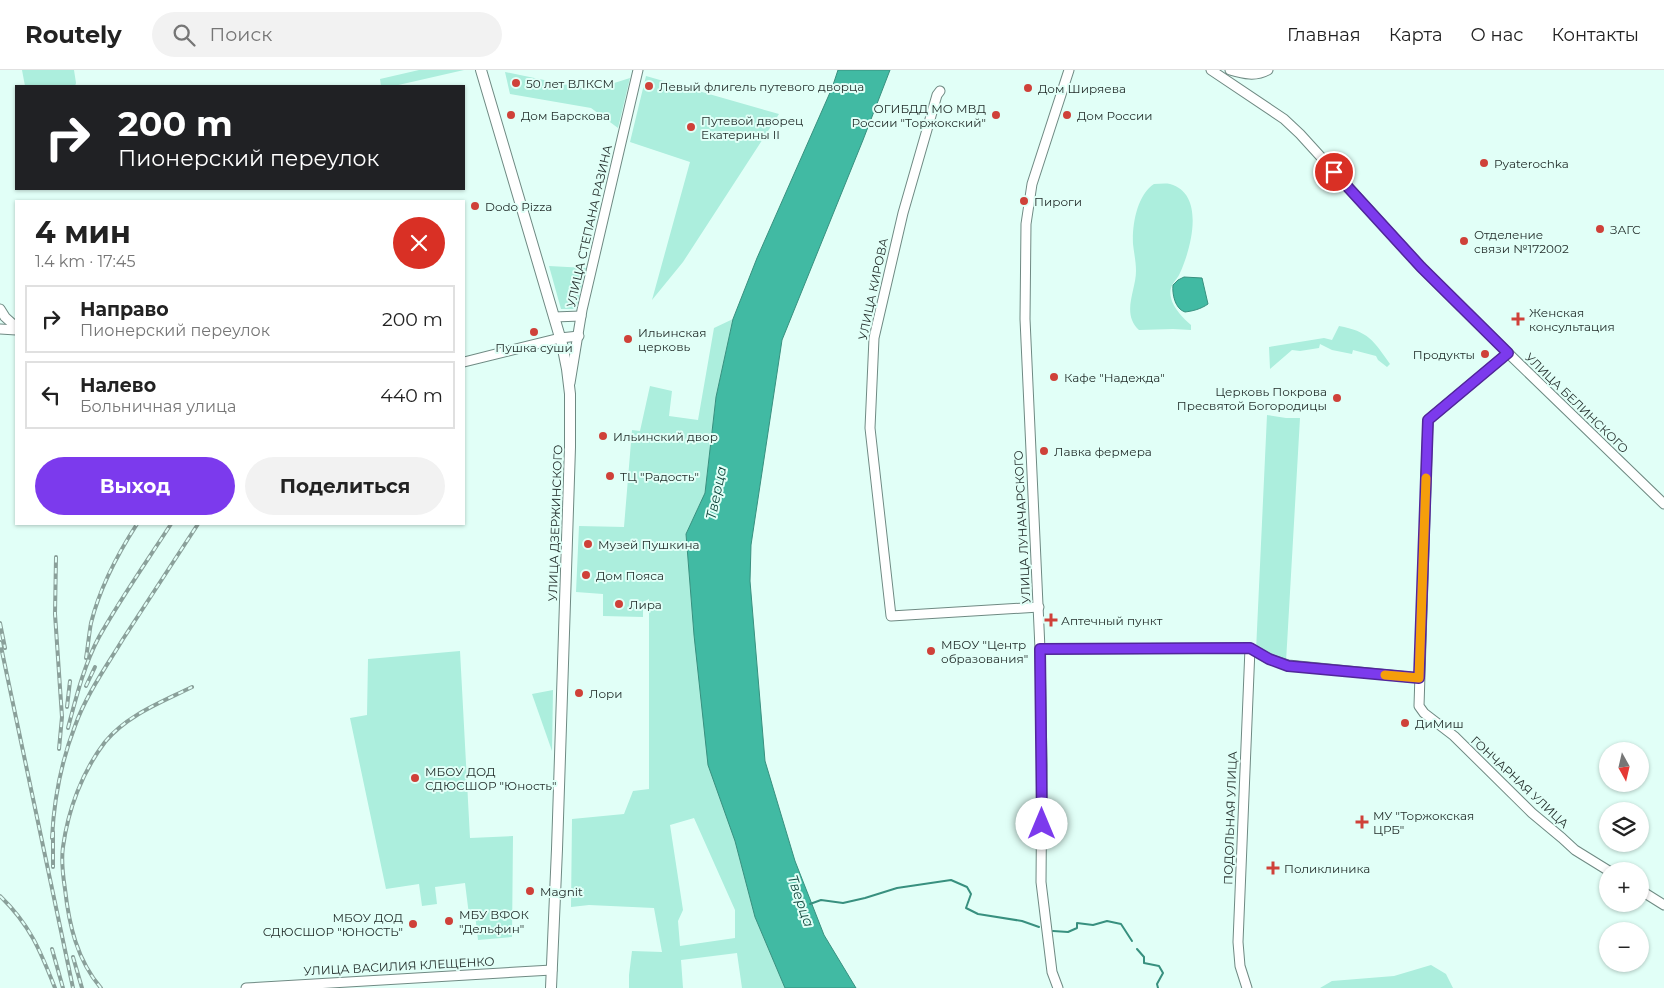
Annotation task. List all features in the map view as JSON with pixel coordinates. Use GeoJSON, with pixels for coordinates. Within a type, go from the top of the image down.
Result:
{"type":"FeatureCollection","features":[{"type":"Feature","properties":{"kind":"main road","name":"УЛИЦА ДЗЕРЖИНСКОГО"},"geometry":{"type":"LineString","coordinates":[[481,70],[560,338],[570,388],[570,453],[551,988]]}},
{"type":"Feature","properties":{"kind":"street","name":"УЛИЦА СТЕПАНА РАЗИНА"},"geometry":{"type":"LineString","coordinates":[[570,388],[581,316],[638,70]]}},
{"type":"Feature","properties":{"kind":"street","name":"УЛИЦА ЛУНАЧАРСКОГО"},"geometry":{"type":"LineString","coordinates":[[1058,988],[1052,972],[1041,882],[1042,765],[1040,649],[1025,319],[1026,224],[1032,184],[1069,70]]}},
{"type":"Feature","properties":{"kind":"street"},"geometry":{"type":"LineString","coordinates":[[1230,70],[1250,75],[1268,70]]}},
{"type":"Feature","properties":{"kind":"street","name":"УЛИЦА БЕЛИНСКОГО"},"geometry":{"type":"LineString","coordinates":[[1212,71],[1284,119],[1300,134],[1421,267],[1664,504]]}},
{"type":"Feature","properties":{"kind":"street","name":"УЛИЦА КИРОВА"},"geometry":{"type":"LineString","coordinates":[[940,91],[903,213],[874,338],[870,428],[891,616],[1039,606]]}},
{"type":"Feature","properties":{"kind":"street"},"geometry":{"type":"LineString","coordinates":[[0,308],[15,328]]}},
{"type":"Feature","properties":{"kind":"street"},"geometry":{"type":"LineString","coordinates":[[554,317],[581,316]]}},
{"type":"Feature","properties":{"kind":"street"},"geometry":{"type":"LineString","coordinates":[[0,329],[15,329]]}},
{"type":"Feature","properties":{"kind":"street"},"geometry":{"type":"LineString","coordinates":[[465,362],[560,338],[578,336]]}},
{"type":"Feature","properties":{"kind":"street"},"geometry":{"type":"LineString","coordinates":[[1040,649],[1250,648],[1269,659],[1288,666],[1419,678],[1428,420],[1508,353]]}},
{"type":"Feature","properties":{"kind":"street","name":"ПОДОЛЬНАЯ УЛИЦА"},"geometry":{"type":"LineString","coordinates":[[1247,988],[1240,966],[1238,942],[1250,648]]}},
{"type":"Feature","properties":{"kind":"street","name":"ГОНЧАРНАЯ УЛИЦА"},"geometry":{"type":"LineString","coordinates":[[1419,678],[1419,706],[1424,713],[1454,736],[1532,813],[1575,850],[1599,865]]}},
{"type":"Feature","properties":{"kind":"street"},"geometry":{"type":"LineString","coordinates":[[1649,896],[1664,905]]}},
{"type":"Feature","properties":{"kind":"street","name":"УЛИЦА ВАСИЛИЯ КЛЕЩЕНКО"},"geometry":{"type":"LineString","coordinates":[[246,988],[552,970]]}},
{"type":"Feature","properties":{"kind":"shaded area"},"geometry":{"type":"Polygon","coordinates":[[[22,70],[74,70],[75,85],[25,85],[22,70]]]}},
{"type":"Feature","properties":{"kind":"shaded area"},"geometry":{"type":"Polygon","coordinates":[[[419,70],[464,70],[398,85],[381,85],[380,79],[419,70]]]}},
{"type":"Feature","properties":{"kind":"shaded area"},"geometry":{"type":"Polygon","coordinates":[[[505,72],[592,90],[630,78],[618,128],[591,108],[510,94],[505,72]]]}},
{"type":"Feature","properties":{"kind":"shaded area"},"geometry":{"type":"Polygon","coordinates":[[[646,76],[779,114],[683,262],[652,300],[690,162],[630,142],[646,76]]]}},
{"type":"Feature","properties":{"kind":"shaded area"},"geometry":{"type":"Polygon","coordinates":[[[1154,184],[1170,184],[1181,190],[1188,199],[1192,210],[1193,223],[1188,250],[1180,273],[1171,287],[1170,294],[1174,306],[1191,325],[1191,330],[1139,330],[1131,316],[1130,309],[1136,271],[1133,228],[1143,195],[1154,184]]]}},
{"type":"Feature","properties":{"kind":"shaded area"},"geometry":{"type":"Polygon","coordinates":[[[549,266],[586,268],[576,309],[561,309],[549,266]]]}},
{"type":"Feature","properties":{"kind":"shaded area"},"geometry":{"type":"Polygon","coordinates":[[[733,319],[716,397],[705,493],[686,534],[694,635],[735,841],[755,917],[785,988],[742,988],[737,953],[681,960],[683,988],[629,988],[632,951],[662,952],[654,908],[589,905],[571,907],[572,819],[624,814],[633,791],[649,789],[649,599],[643,602],[643,617],[603,616],[603,594],[576,592],[579,526],[624,527],[632,430],[640,431],[650,386],[672,391],[669,416],[698,420],[714,328],[733,319]],[[694,818],[670,825],[683,910],[678,921],[680,946],[735,938],[735,910],[694,818]]]}},
{"type":"Feature","properties":{"kind":"shaded area"},"geometry":{"type":"Polygon","coordinates":[[[1339,326],[1364,334],[1374,343],[1390,364],[1387,367],[1376,356],[1353,350],[1352,354],[1332,350],[1320,344],[1319,348],[1300,351],[1292,350],[1270,369],[1269,347],[1324,338],[1332,340],[1339,326]]]}},
{"type":"Feature","properties":{"kind":"shaded area"},"geometry":{"type":"Polygon","coordinates":[[[1267,415],[1300,418],[1286,662],[1256,651],[1267,415]]]}},
{"type":"Feature","properties":{"kind":"shaded area","name":"МБОУ ДОД СДЮСШОР \"Юность\""},"geometry":{"type":"Polygon","coordinates":[[[460,651],[470,838],[513,836],[512,937],[478,940],[475,914],[469,915],[465,883],[435,887],[437,904],[422,906],[419,884],[386,889],[350,718],[367,715],[368,659],[460,651]]]}},
{"type":"Feature","properties":{"kind":"shaded area"},"geometry":{"type":"Polygon","coordinates":[[[553,690],[552,751],[532,694],[553,690]]]}},
{"type":"Feature","properties":{"kind":"shaded area"},"geometry":{"type":"Polygon","coordinates":[[[1431,965],[1446,974],[1453,988],[1320,988],[1332,981],[1394,976],[1431,965]]]}},
{"type":"Feature","properties":{"kind":"water","name":"Тверца"},"geometry":{"type":"Polygon","coordinates":[[[838,70],[890,70],[782,340],[751,545],[750,581],[765,761],[795,861],[824,935],[856,988],[785,988],[755,917],[735,841],[708,765],[694,635],[686,534],[705,493],[716,397],[733,319],[757,258],[832,88],[838,70]]]}},
{"type":"Feature","properties":{"kind":"water"},"geometry":{"type":"Polygon","coordinates":[[[1184,277],[1202,278],[1208,304],[1197,310],[1185,312],[1179,308],[1174,297],[1173,285],[1184,277]]]}},
{"type":"Feature","properties":{"kind":"waterway","name":"Тверца"},"geometry":{"type":"LineString","coordinates":[[810,904],[821,900],[843,903],[897,888],[951,880],[967,887],[971,894],[966,908],[978,914],[1022,921],[1039,927]]}},
{"type":"Feature","properties":{"kind":"waterway"},"geometry":{"type":"LineString","coordinates":[[1053,931],[1068,932],[1077,928],[1077,923],[1093,925],[1107,921],[1121,924],[1132,941]]}},
{"type":"Feature","properties":{"kind":"waterway"},"geometry":{"type":"LineString","coordinates":[[1137,949],[1144,957],[1144,963],[1159,966],[1163,973],[1157,984],[1158,988]]}},
{"type":"Feature","properties":{"kind":"railway"},"geometry":{"type":"LineString","coordinates":[[86,658],[91,623],[99,597],[116,559],[136,525]]}},
{"type":"Feature","properties":{"kind":"railway"},"geometry":{"type":"LineString","coordinates":[[68,728],[77,693],[99,637],[170,525]]}},
{"type":"Feature","properties":{"kind":"railway"},"geometry":{"type":"LineString","coordinates":[[52,838],[54,809],[62,767],[70,740],[85,703],[123,639],[197,525]]}},
{"type":"Feature","properties":{"kind":"railway"},"geometry":{"type":"LineString","coordinates":[[56,557],[55,614],[62,717],[59,749]]}},
{"type":"Feature","properties":{"kind":"railway"},"geometry":{"type":"LineString","coordinates":[[0,623],[5,648]]}},
{"type":"Feature","properties":{"kind":"railway"},"geometry":{"type":"LineString","coordinates":[[0,642],[73,988]]}},
{"type":"Feature","properties":{"kind":"railway"},"geometry":{"type":"LineString","coordinates":[[86,686],[95,667]]}},
{"type":"Feature","properties":{"kind":"railway"},"geometry":{"type":"LineString","coordinates":[[67,707],[70,681]]}},
{"type":"Feature","properties":{"kind":"railway"},"geometry":{"type":"LineString","coordinates":[[101,988],[80,954],[72,929],[67,902],[62,868],[62,852],[72,805],[89,766],[114,732],[146,710],[192,687]]}},
{"type":"Feature","properties":{"kind":"railway"},"geometry":{"type":"LineString","coordinates":[[53,832],[53,867]]}},
{"type":"Feature","properties":{"kind":"railway"},"geometry":{"type":"LineString","coordinates":[[0,896],[27,928],[55,988]]}},
{"type":"Feature","properties":{"kind":"railway"},"geometry":{"type":"LineString","coordinates":[[52,949],[63,988]]}},
{"type":"Feature","properties":{"kind":"railway"},"geometry":{"type":"LineString","coordinates":[[73,957],[82,988]]}},
{"type":"Feature","properties":{"kind":"slow traffic"},"geometry":{"type":"LineString","coordinates":[[1385,675],[1419,678],[1426,478]]}},
{"type":"Feature","properties":{"kind":"place","name":"50 лет ВЛКСМ"},"geometry":{"type":"Point","coordinates":[516,83]}},
{"type":"Feature","properties":{"kind":"place","name":"Левый флигель путевого дворца"},"geometry":{"type":"Point","coordinates":[649,86]}},
{"type":"Feature","properties":{"kind":"place","name":"Дом Ширяева"},"geometry":{"type":"Point","coordinates":[1028,88]}},
{"type":"Feature","properties":{"kind":"place","name":"Дом Барскова"},"geometry":{"type":"Point","coordinates":[511,115]}},
{"type":"Feature","properties":{"kind":"place","name":"ОГИБДД МО МВД России \"Торжокский\""},"geometry":{"type":"Point","coordinates":[996,115]}},
{"type":"Feature","properties":{"kind":"place","name":"Дом России"},"geometry":{"type":"Point","coordinates":[1067,115]}},
{"type":"Feature","properties":{"kind":"place","name":"Путевой дворец Екатерины II"},"geometry":{"type":"Point","coordinates":[691,127]}},
{"type":"Feature","properties":{"kind":"place","name":"Pyaterochka"},"geometry":{"type":"Point","coordinates":[1484,163]}},
{"type":"Feature","properties":{"kind":"place","name":"Пироги"},"geometry":{"type":"Point","coordinates":[1024,201]}},
{"type":"Feature","properties":{"kind":"place","name":"Dodo Pizza"},"geometry":{"type":"Point","coordinates":[475,206]}},
{"type":"Feature","properties":{"kind":"place","name":"ЗАГС"},"geometry":{"type":"Point","coordinates":[1600,229]}},
{"type":"Feature","properties":{"kind":"place","name":"Отделение связи №172002"},"geometry":{"type":"Point","coordinates":[1464,241]}},
{"type":"Feature","properties":{"kind":"place","name":"Женская консультация"},"geometry":{"type":"Point","coordinates":[1518,319]}},
{"type":"Feature","properties":{"kind":"place","name":"Пушка суши"},"geometry":{"type":"Point","coordinates":[534,332]}},
{"type":"Feature","properties":{"kind":"place","name":"Ильинская церковь"},"geometry":{"type":"Point","coordinates":[628,339]}},
{"type":"Feature","properties":{"kind":"place","name":"Продукты"},"geometry":{"type":"Point","coordinates":[1485,354]}},
{"type":"Feature","properties":{"kind":"place","name":"Кафе \"Надежда\""},"geometry":{"type":"Point","coordinates":[1054,377]}},
{"type":"Feature","properties":{"kind":"place","name":"Церковь Покрова Пресвятой Богородицы"},"geometry":{"type":"Point","coordinates":[1337,398]}},
{"type":"Feature","properties":{"kind":"place","name":"Ильинский двор"},"geometry":{"type":"Point","coordinates":[603,436]}},
{"type":"Feature","properties":{"kind":"place","name":"Лавка фермера"},"geometry":{"type":"Point","coordinates":[1044,451]}},
{"type":"Feature","properties":{"kind":"place","name":"ТЦ \"Радость\""},"geometry":{"type":"Point","coordinates":[610,476]}},
{"type":"Feature","properties":{"kind":"place","name":"Музей Пушкина"},"geometry":{"type":"Point","coordinates":[588,544]}},
{"type":"Feature","properties":{"kind":"place","name":"Дом Пояса"},"geometry":{"type":"Point","coordinates":[586,575]}},
{"type":"Feature","properties":{"kind":"place","name":"Лира"},"geometry":{"type":"Point","coordinates":[619,604]}},
{"type":"Feature","properties":{"kind":"place","name":"Аптечный пункт"},"geometry":{"type":"Point","coordinates":[1051,620]}},
{"type":"Feature","properties":{"kind":"place","name":"МБОУ \"Центр образования\""},"geometry":{"type":"Point","coordinates":[931,651]}},
{"type":"Feature","properties":{"kind":"place","name":"Лори"},"geometry":{"type":"Point","coordinates":[579,693]}},
{"type":"Feature","properties":{"kind":"place","name":"ДиМиш"},"geometry":{"type":"Point","coordinates":[1405,723]}},
{"type":"Feature","properties":{"kind":"place","name":"МБОУ ДОД СДЮСШОР \"Юность\""},"geometry":{"type":"Point","coordinates":[415,778]}},
{"type":"Feature","properties":{"kind":"place","name":"МУ \"Торжокская ЦРБ\""},"geometry":{"type":"Point","coordinates":[1362,822]}},
{"type":"Feature","properties":{"kind":"place","name":"Поликлиника"},"geometry":{"type":"Point","coordinates":[1273,868]}},
{"type":"Feature","properties":{"kind":"place","name":"Magnit"},"geometry":{"type":"Point","coordinates":[530,891]}},
{"type":"Feature","properties":{"kind":"place","name":"МБУ ВФОК \"Дельфин\""},"geometry":{"type":"Point","coordinates":[449,921]}},
{"type":"Feature","properties":{"kind":"place","name":"МБОУ ДОД СДЮСШОР \"ЮНОСТЬ\""},"geometry":{"type":"Point","coordinates":[413,924]}},
{"type":"Feature","properties":{"kind":"route"},"geometry":{"type":"LineString","coordinates":[[1042,824],[1040,649],[1250,648],[1269,659],[1288,666],[1419,678],[1428,420],[1508,353],[1421,267],[1334,172]]}}]}
